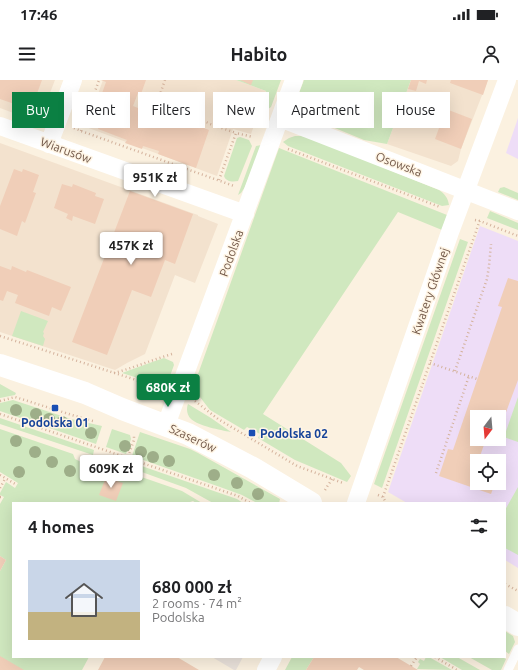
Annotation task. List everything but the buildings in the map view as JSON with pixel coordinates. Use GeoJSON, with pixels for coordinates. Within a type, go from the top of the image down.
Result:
{"type":"FeatureCollection","features":[{"type":"Feature","properties":{"kind":"street"},"geometry":{"type":"LineString","coordinates":[[64,104],[73,80]]}},
{"type":"Feature","properties":{"kind":"street","name":"Podolska"},"geometry":{"type":"LineString","coordinates":[[290,92],[294,80]]}},
{"type":"Feature","properties":{"kind":"street","name":"Kwatery Głównej"},"geometry":{"type":"LineString","coordinates":[[359,496],[457,214],[507,80]]}},
{"type":"Feature","properties":{"kind":"street","name":"Wiarusów"},"geometry":{"type":"LineString","coordinates":[[0,126],[245,214]]}},
{"type":"Feature","properties":{"kind":"street","name":"Podolska"},"geometry":{"type":"LineString","coordinates":[[166,425],[277,126]]}},
{"type":"Feature","properties":{"kind":"street"},"geometry":{"type":"LineString","coordinates":[[49,144],[55,128]]}},
{"type":"Feature","properties":{"kind":"street","name":"Osowska"},"geometry":{"type":"LineString","coordinates":[[306,128],[518,211]]}},
{"type":"Feature","properties":{"kind":"street","name":"Szaserów"},"geometry":{"type":"LineString","coordinates":[[0,365],[85,394],[188,434],[253,468],[298,498]]}},
{"type":"Feature","properties":{"kind":"street"},"geometry":{"type":"LineString","coordinates":[[506,618],[518,625]]}},
{"type":"Feature","properties":{"kind":"street"},"geometry":{"type":"LineString","coordinates":[[266,670],[272,658]]}},
{"type":"Feature","properties":{"kind":"lane"},"geometry":{"type":"LineString","coordinates":[[508,670],[518,649]]}},
{"type":"Feature","properties":{"kind":"path"},"geometry":{"type":"LineString","coordinates":[[81,131],[99,80]]}},
{"type":"Feature","properties":{"kind":"path"},"geometry":{"type":"LineString","coordinates":[[165,80],[159,97],[210,124],[236,133],[271,142],[518,236]]}},
{"type":"Feature","properties":{"kind":"path"},"geometry":{"type":"LineString","coordinates":[[64,125],[238,187]]}},
{"type":"Feature","properties":{"kind":"path"},"geometry":{"type":"LineString","coordinates":[[219,180],[236,133]]}},
{"type":"Feature","properties":{"kind":"path"},"geometry":{"type":"LineString","coordinates":[[386,502],[383,497],[480,221]]}},
{"type":"Feature","properties":{"kind":"path"},"geometry":{"type":"LineString","coordinates":[[454,371],[487,279],[491,244]]}},
{"type":"Feature","properties":{"kind":"path"},"geometry":{"type":"LineString","coordinates":[[0,336],[151,385],[165,389],[168,388],[190,397],[218,420],[297,466],[332,479],[359,496],[383,497]]}},
{"type":"Feature","properties":{"kind":"path"},"geometry":{"type":"LineString","coordinates":[[113,373],[176,353]]}},
{"type":"Feature","properties":{"kind":"path"},"geometry":{"type":"LineString","coordinates":[[430,362],[477,379]]}},
{"type":"Feature","properties":{"kind":"path"},"geometry":{"type":"LineString","coordinates":[[436,473],[469,376]]}},
{"type":"Feature","properties":{"kind":"path"},"geometry":{"type":"LineString","coordinates":[[147,397],[151,385]]}},
{"type":"Feature","properties":{"kind":"path"},"geometry":{"type":"LineString","coordinates":[[0,401],[15,397],[94,421]]}},
{"type":"Feature","properties":{"kind":"path"},"geometry":{"type":"LineString","coordinates":[[0,414],[238,496],[248,502]]}},
{"type":"Feature","properties":{"kind":"path"},"geometry":{"type":"LineString","coordinates":[[124,468],[134,440],[134,433]]}},
{"type":"Feature","properties":{"kind":"path"},"geometry":{"type":"LineString","coordinates":[[0,475],[17,485]]}},
{"type":"Feature","properties":{"kind":"path"},"geometry":{"type":"LineString","coordinates":[[91,475],[104,481]]}},
{"type":"Feature","properties":{"kind":"path"},"geometry":{"type":"LineString","coordinates":[[0,488],[6,479]]}},
{"type":"Feature","properties":{"kind":"path"},"geometry":{"type":"LineString","coordinates":[[506,585],[518,592]]}},
{"type":"Feature","properties":{"kind":"path"},"geometry":{"type":"LineString","coordinates":[[411,666],[416,658]]}},
{"type":"Feature","properties":{"kind":"path"},"geometry":{"type":"LineString","coordinates":[[437,658],[457,670]]}},
{"type":"Feature","properties":{"kind":"shaded area"},"geometry":{"type":"Polygon","coordinates":[[[0,80],[55,80],[50,92],[12,92],[12,112],[0,108],[0,80]]]}},
{"type":"Feature","properties":{"kind":"shaded area"},"geometry":{"type":"Polygon","coordinates":[[[103,80],[236,80],[266,91],[213,92],[213,128],[253,128],[251,134],[233,129],[217,176],[89,128],[130,128],[130,92],[99,92],[103,80]]]}},
{"type":"Feature","properties":{"kind":"shaded area"},"geometry":{"type":"Polygon","coordinates":[[[411,80],[488,80],[461,149],[458,161],[451,166],[387,144],[393,128],[450,128],[450,92],[406,92],[411,80]]]}},
{"type":"Feature","properties":{"kind":"shaded area"},"geometry":{"type":"Polygon","coordinates":[[[518,118],[518,159],[506,153],[518,118]]]}},
{"type":"Feature","properties":{"kind":"shaded area"},"geometry":{"type":"Polygon","coordinates":[[[0,143],[198,215],[218,224],[195,283],[175,275],[145,354],[115,370],[0,332],[0,143]]]}},
{"type":"Feature","properties":{"kind":"shaded area"},"geometry":{"type":"Polygon","coordinates":[[[480,226],[518,241],[518,568],[506,561],[506,502],[405,502],[388,492],[480,226]]]}},
{"type":"Feature","properties":{"kind":"shaded area"},"geometry":{"type":"Polygon","coordinates":[[[214,658],[242,658],[236,670],[214,658]]]}},
{"type":"Feature","properties":{"kind":"green space"},"geometry":{"type":"Polygon","coordinates":[[[236,80],[281,80],[271,107],[269,108],[269,92],[236,80]]]}},
{"type":"Feature","properties":{"kind":"green space"},"geometry":{"type":"Polygon","coordinates":[[[304,80],[411,80],[406,92],[382,92],[382,128],[393,128],[387,144],[364,140],[335,128],[374,128],[374,92],[299,92],[304,80]]]}},
{"type":"Feature","properties":{"kind":"green space"},"geometry":{"type":"Polygon","coordinates":[[[295,136],[310,138],[439,190],[446,196],[449,205],[442,206],[288,146],[283,142],[295,136]]]}},
{"type":"Feature","properties":{"kind":"green space"},"geometry":{"type":"Polygon","coordinates":[[[240,137],[249,140],[252,146],[238,181],[230,181],[224,176],[237,138],[240,137]]]}},
{"type":"Feature","properties":{"kind":"green space"},"geometry":{"type":"Polygon","coordinates":[[[262,145],[245,187],[238,195],[256,146],[262,145]]]}},
{"type":"Feature","properties":{"kind":"green space"},"geometry":{"type":"Polygon","coordinates":[[[279,148],[447,215],[442,230],[398,212],[263,414],[341,463],[351,476],[347,482],[295,460],[258,438],[260,434],[247,427],[244,430],[210,410],[193,388],[279,148]]]}},
{"type":"Feature","properties":{"kind":"green space"},"geometry":{"type":"Polygon","coordinates":[[[504,187],[518,193],[518,200],[498,192],[500,188],[504,187]]]}},
{"type":"Feature","properties":{"kind":"green space"},"geometry":{"type":"Polygon","coordinates":[[[490,211],[518,223],[518,230],[487,218],[490,211]]]}},
{"type":"Feature","properties":{"kind":"green space"},"geometry":{"type":"Polygon","coordinates":[[[460,239],[468,242],[382,488],[374,484],[460,239]]]}},
{"type":"Feature","properties":{"kind":"green space"},"geometry":{"type":"Polygon","coordinates":[[[21,311],[48,321],[43,332],[45,339],[43,346],[12,336],[21,311]]]}},
{"type":"Feature","properties":{"kind":"green space"},"geometry":{"type":"Polygon","coordinates":[[[164,358],[173,362],[174,365],[166,387],[122,373],[155,361],[164,358]]]}},
{"type":"Feature","properties":{"kind":"green space"},"geometry":{"type":"Polygon","coordinates":[[[0,384],[16,393],[15,395],[0,398],[0,384]]]}},
{"type":"Feature","properties":{"kind":"green space"},"geometry":{"type":"Polygon","coordinates":[[[518,397],[518,442],[506,438],[506,431],[518,397]]]}},
{"type":"Feature","properties":{"kind":"green space"},"geometry":{"type":"Polygon","coordinates":[[[13,400],[71,419],[102,426],[96,444],[0,411],[0,403],[13,400]]]}},
{"type":"Feature","properties":{"kind":"green space"},"geometry":{"type":"Polygon","coordinates":[[[188,404],[231,432],[199,424],[191,419],[188,414],[188,404]]]}},
{"type":"Feature","properties":{"kind":"green space"},"geometry":{"type":"Polygon","coordinates":[[[0,418],[94,450],[93,455],[0,424],[0,418]]]}},
{"type":"Feature","properties":{"kind":"green space"},"geometry":{"type":"Polygon","coordinates":[[[0,429],[73,454],[75,459],[98,470],[101,463],[182,491],[200,502],[12,502],[12,658],[88,658],[82,670],[0,670],[0,571],[6,560],[0,556],[0,504],[4,497],[0,495],[0,493],[6,482],[15,488],[18,483],[0,472],[0,429]]]}},
{"type":"Feature","properties":{"kind":"green space"},"geometry":{"type":"Polygon","coordinates":[[[112,429],[130,435],[131,439],[126,454],[106,447],[112,429]]]}},
{"type":"Feature","properties":{"kind":"green space"},"geometry":{"type":"Polygon","coordinates":[[[140,432],[198,453],[280,499],[279,502],[255,502],[242,495],[132,456],[140,432]]]}},
{"type":"Feature","properties":{"kind":"green space"},"geometry":{"type":"Polygon","coordinates":[[[130,462],[237,499],[242,502],[211,502],[186,488],[128,467],[130,462]]]}},
{"type":"Feature","properties":{"kind":"green space"},"geometry":{"type":"Polygon","coordinates":[[[518,487],[518,555],[506,549],[506,508],[518,487]]]}},
{"type":"Feature","properties":{"kind":"green space"},"geometry":{"type":"Polygon","coordinates":[[[506,632],[513,636],[515,642],[509,654],[506,652],[506,632]]]}},
{"type":"Feature","properties":{"kind":"green space"},"geometry":{"type":"Polygon","coordinates":[[[291,658],[313,658],[306,670],[285,670],[291,658]]]}},
{"type":"Feature","properties":{"kind":"green space"},"geometry":{"type":"Polygon","coordinates":[[[426,658],[431,658],[452,670],[417,669],[420,664],[418,662],[420,659],[424,661],[426,658]]]}},
{"type":"Feature","properties":{"kind":"green space"},"geometry":{"type":"Polygon","coordinates":[[[442,658],[459,658],[480,670],[462,670],[442,658]]]}},
{"type":"Feature","properties":{"kind":"green space"},"geometry":{"type":"Polygon","coordinates":[[[471,658],[506,659],[501,670],[492,670],[471,658]]]}},
{"type":"Feature","properties":{"kind":"place","name":"Podolska 01"},"geometry":{"type":"Point","coordinates":[55,408]}},
{"type":"Feature","properties":{"kind":"place","name":"Podolska 02"},"geometry":{"type":"Point","coordinates":[252,433]}}]}
